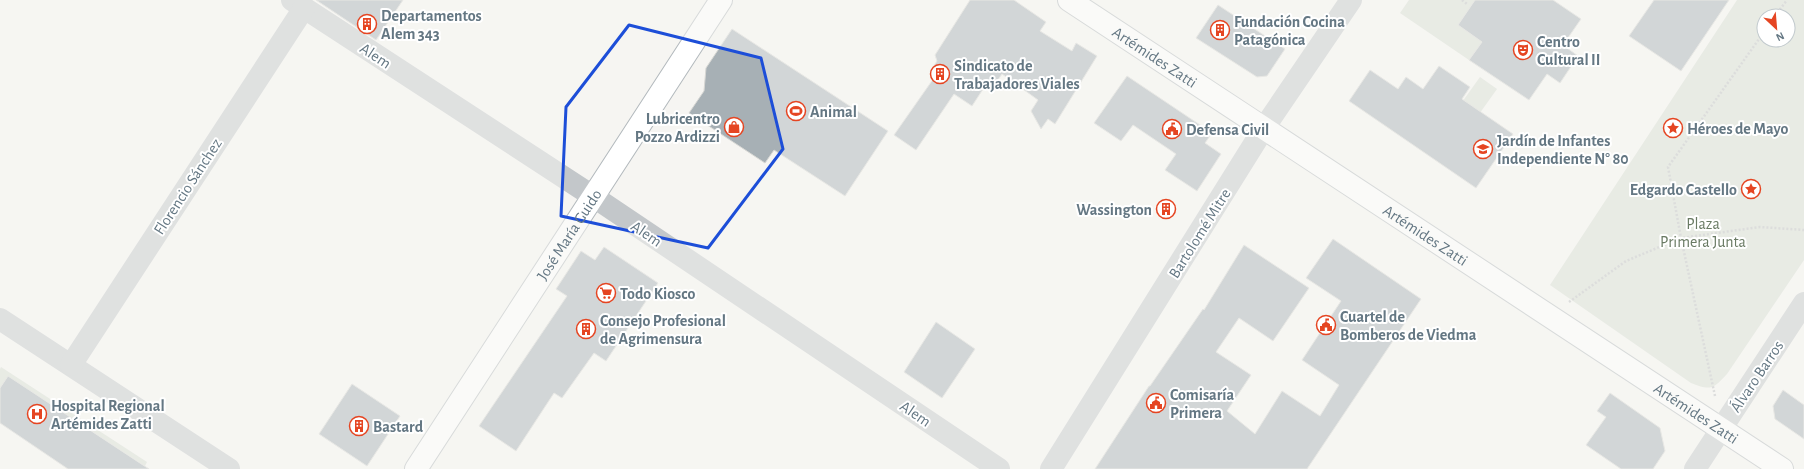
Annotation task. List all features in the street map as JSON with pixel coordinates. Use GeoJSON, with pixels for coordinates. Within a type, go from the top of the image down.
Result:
{"type":"FeatureCollection","features":[{"type":"Feature","properties":{"kind":"main road","name":"José María Guido"},"geometry":{"type":"LineString","coordinates":[[416,469],[722,0]]}},
{"type":"Feature","properties":{"kind":"main road","name":"Artémides Zatti"},"geometry":{"type":"LineString","coordinates":[[1069,0],[1782,469]]}},
{"type":"Feature","properties":{"kind":"street","name":"Bartolomé Mitre"},"geometry":{"type":"LineString","coordinates":[[1051,469],[1264,128],[1351,0]]}},
{"type":"Feature","properties":{"kind":"street","name":"Alem"},"geometry":{"type":"LineString","coordinates":[[298,4],[594,197],[999,469]]}},
{"type":"Feature","properties":{"kind":"street","name":"Florencio Sánchez"},"geometry":{"type":"LineString","coordinates":[[70,365],[298,4]]}},
{"type":"Feature","properties":{"kind":"street","name":"Álvaro Barros"},"geometry":{"type":"LineString","coordinates":[[1694,469],[1804,303]]}},
{"type":"Feature","properties":{"kind":"street"},"geometry":{"type":"LineString","coordinates":[[0,319],[229,469]]}},
{"type":"Feature","properties":{"kind":"path"},"geometry":{"type":"LineString","coordinates":[[1462,0],[1467,4]]}},
{"type":"Feature","properties":{"kind":"path"},"geometry":{"type":"LineString","coordinates":[[1721,428],[1681,238],[1668,167],[1756,43]]}},
{"type":"Feature","properties":{"kind":"path"},"geometry":{"type":"LineString","coordinates":[[1556,320],[1566,305],[1626,261],[1681,238],[1760,227],[1804,230]]}},
{"type":"Feature","properties":{"kind":"highlighted area"},"geometry":{"type":"Polygon","coordinates":[[[629,25],[761,58],[783,149],[708,248],[561,216],[566,107],[629,25]]]}},
{"type":"Feature","properties":{"kind":"green space"},"geometry":{"type":"Polygon","coordinates":[[[1409,0],[1475,0],[1458,25],[1482,42],[1469,60],[1400,13],[1409,0]]]}},
{"type":"Feature","properties":{"kind":"green space","name":"Plaza Primera Junta"},"geometry":{"type":"Polygon","coordinates":[[[1737,0],[1804,0],[1804,260],[1727,374],[1715,386],[1707,388],[1691,383],[1550,285],[1737,0]]]}},
{"type":"Feature","properties":{"kind":"green space"},"geometry":{"type":"Polygon","coordinates":[[[1480,77],[1497,89],[1472,124],[1455,112],[1480,77]]]}},
{"type":"Feature","properties":{"kind":"green space"},"geometry":{"type":"Polygon","coordinates":[[[1,367],[147,462],[145,466],[8,376],[0,388],[1,367]]]}},
{"type":"Feature","properties":{"kind":"building","name":"Departamentos Alem 343"},"geometry":{"type":"Polygon","coordinates":[[[316,0],[403,0],[376,40],[316,0]]]}},
{"type":"Feature","properties":{"kind":"building"},"geometry":{"type":"Polygon","coordinates":[[[970,0],[1014,0],[1046,22],[1040,31],[1072,51],[1076,43],[1097,56],[1055,124],[1048,119],[1041,129],[1031,111],[1038,100],[1002,74],[993,87],[987,83],[972,106],[954,94],[916,150],[894,135],[936,75],[930,72],[937,61],[935,55],[970,0]]]}},
{"type":"Feature","properties":{"kind":"building","name":"Centro Cultural II"},"geometry":{"type":"Polygon","coordinates":[[[1475,0],[1553,0],[1581,19],[1563,45],[1578,56],[1560,83],[1547,74],[1529,100],[1469,60],[1482,42],[1458,25],[1475,0]]]}},
{"type":"Feature","properties":{"kind":"building"},"geometry":{"type":"Polygon","coordinates":[[[1654,0],[1729,0],[1681,71],[1629,36],[1654,0]]]}},
{"type":"Feature","properties":{"kind":"building"},"geometry":{"type":"Polygon","coordinates":[[[1218,5],[1285,49],[1267,76],[1257,77],[1196,38],[1218,5]]]}},
{"type":"Feature","properties":{"kind":"building","name":"Animal"},"geometry":{"type":"Polygon","coordinates":[[[732,29],[888,131],[845,196],[774,150],[765,163],[689,113],[704,91],[706,68],[732,29]]]}},
{"type":"Feature","properties":{"kind":"building","name":"Jardín de Infantes Independiente N° 80"},"geometry":{"type":"Polygon","coordinates":[[[1439,66],[1470,87],[1462,99],[1513,134],[1476,188],[1349,101],[1370,70],[1398,89],[1406,77],[1423,89],[1439,66]]]}},
{"type":"Feature","properties":{"kind":"building","name":"Defensa Civil"},"geometry":{"type":"Polygon","coordinates":[[[1127,76],[1212,133],[1205,143],[1221,154],[1197,191],[1165,170],[1176,154],[1133,125],[1121,141],[1094,123],[1127,76]]]}},
{"type":"Feature","properties":{"kind":"building"},"geometry":{"type":"Polygon","coordinates":[[[1333,239],[1421,299],[1307,469],[1095,469],[1149,386],[1203,309],[1204,310],[1244,245],[1309,288],[1273,341],[1239,318],[1216,352],[1251,375],[1227,411],[1255,434],[1282,391],[1320,416],[1339,385],[1302,360],[1341,301],[1306,278],[1333,239]]]}},
{"type":"Feature","properties":{"kind":"building"},"geometry":{"type":"Polygon","coordinates":[[[604,247],[658,283],[606,361],[594,353],[562,398],[554,393],[516,451],[479,426],[567,296],[556,289],[581,251],[595,260],[604,247]]]}},
{"type":"Feature","properties":{"kind":"building"},"geometry":{"type":"Polygon","coordinates":[[[936,322],[975,349],[942,398],[904,372],[936,322]]]}},
{"type":"Feature","properties":{"kind":"building","name":"Hospital Regional Artémides Zatti"},"geometry":{"type":"Polygon","coordinates":[[[8,376],[149,469],[68,469],[0,423],[0,388],[8,376]]]}},
{"type":"Feature","properties":{"kind":"building"},"geometry":{"type":"Polygon","coordinates":[[[352,384],[400,416],[367,466],[319,434],[352,384]]]}},
{"type":"Feature","properties":{"kind":"building"},"geometry":{"type":"Polygon","coordinates":[[[1783,390],[1804,405],[1804,439],[1775,419],[1773,406],[1783,390]]]}},
{"type":"Feature","properties":{"kind":"building"},"geometry":{"type":"Polygon","coordinates":[[[1610,393],[1660,428],[1665,451],[1653,469],[1621,469],[1586,445],[1606,417],[1597,411],[1610,393]]]}},
{"type":"Feature","properties":{"kind":"place","name":"Departamentos Alem 343"},"geometry":{"type":"Point","coordinates":[367,24]}},
{"type":"Feature","properties":{"kind":"place","name":"Fundación Cocina Patagónica"},"geometry":{"type":"Point","coordinates":[1220,30]}},
{"type":"Feature","properties":{"kind":"place","name":"Centro Cultural II"},"geometry":{"type":"Point","coordinates":[1523,50]}},
{"type":"Feature","properties":{"kind":"place","name":"Sindicato de Trabajadores Viales"},"geometry":{"type":"Point","coordinates":[940,74]}},
{"type":"Feature","properties":{"kind":"place","name":"Animal"},"geometry":{"type":"Point","coordinates":[796,111]}},
{"type":"Feature","properties":{"kind":"place","name":"Lubricentro Pozzo Ardizzi"},"geometry":{"type":"Point","coordinates":[734,127]}},
{"type":"Feature","properties":{"kind":"place","name":"Héroes de Mayo"},"geometry":{"type":"Point","coordinates":[1673,128]}},
{"type":"Feature","properties":{"kind":"place","name":"Defensa Civil"},"geometry":{"type":"Point","coordinates":[1172,129]}},
{"type":"Feature","properties":{"kind":"place","name":"Jardín de Infantes Independiente N° 80"},"geometry":{"type":"Point","coordinates":[1483,149]}},
{"type":"Feature","properties":{"kind":"place","name":"Edgardo Castello"},"geometry":{"type":"Point","coordinates":[1751,189]}},
{"type":"Feature","properties":{"kind":"place","name":"Wassington"},"geometry":{"type":"Point","coordinates":[1166,209]}},
{"type":"Feature","properties":{"kind":"place","name":"Todo Kiosco"},"geometry":{"type":"Point","coordinates":[606,293]}},
{"type":"Feature","properties":{"kind":"place","name":"Cuartel de Bomberos de Viedma"},"geometry":{"type":"Point","coordinates":[1326,325]}},
{"type":"Feature","properties":{"kind":"place","name":"Consejo Profesional de Agrimensura"},"geometry":{"type":"Point","coordinates":[586,329]}},
{"type":"Feature","properties":{"kind":"place","name":"Comisaría Primera"},"geometry":{"type":"Point","coordinates":[1156,403]}},
{"type":"Feature","properties":{"kind":"place","name":"Hospital Regional Artémides Zatti"},"geometry":{"type":"Point","coordinates":[37,414]}},
{"type":"Feature","properties":{"kind":"place","name":"Bastard"},"geometry":{"type":"Point","coordinates":[359,426]}}]}
